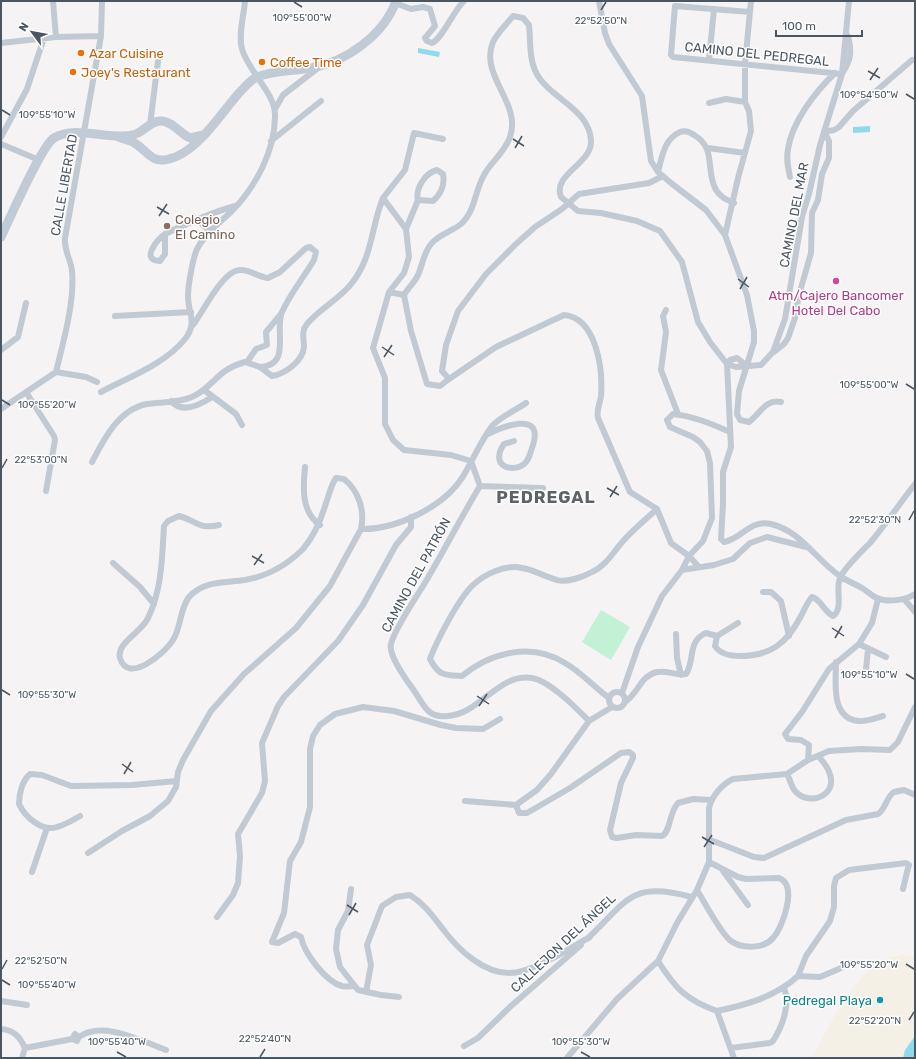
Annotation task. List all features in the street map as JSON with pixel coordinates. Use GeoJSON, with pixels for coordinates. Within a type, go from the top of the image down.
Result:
{"type":"FeatureCollection","features":[{"type":"Feature","properties":{"kind":"street"},"geometry":{"type":"LineString","coordinates":[[53,1],[56,37]]}},
{"type":"Feature","properties":{"kind":"street","name":"CALLE LIBERTAD"},"geometry":{"type":"LineString","coordinates":[[56,372],[68,322],[72,272],[66,250],[65,238],[101,36],[102,1]]}},
{"type":"Feature","properties":{"kind":"street"},"geometry":{"type":"LineString","coordinates":[[245,1],[242,47],[275,109]]}},
{"type":"Feature","properties":{"kind":"street"},"geometry":{"type":"LineString","coordinates":[[193,325],[188,297],[197,249],[237,205],[262,169],[272,141],[275,109],[285,93],[322,66],[354,50],[374,35],[385,22],[395,2],[411,9],[423,7],[430,9],[435,24],[433,29],[425,38],[427,41],[432,43],[437,40],[455,11],[464,1]]}},
{"type":"Feature","properties":{"kind":"street"},"geometry":{"type":"LineString","coordinates":[[599,1],[605,33],[609,44],[642,96],[651,161],[661,174],[706,210],[726,235],[752,314],[754,342],[746,365],[737,414],[740,420],[749,422],[768,402],[775,400],[781,402]]}},
{"type":"Feature","properties":{"kind":"street"},"geometry":{"type":"LineString","coordinates":[[726,235],[751,131],[749,111],[745,102],[745,64],[751,1]]}},
{"type":"Feature","properties":{"kind":"street","name":"CAMINO DEL MAR"},"geometry":{"type":"LineString","coordinates":[[727,364],[736,367],[746,365],[757,367],[761,365],[773,352],[785,319],[802,217],[824,132],[842,74],[850,61],[851,54],[847,32],[849,1]]}},
{"type":"Feature","properties":{"kind":"street"},"geometry":{"type":"LineString","coordinates":[[695,4],[714,9],[750,12]]}},
{"type":"Feature","properties":{"kind":"street","name":"CAMINO DEL PEDREGAL"},"geometry":{"type":"LineString","coordinates":[[695,4],[675,6],[671,55],[673,57],[842,74]]}},
{"type":"Feature","properties":{"kind":"street"},"geometry":{"type":"LineString","coordinates":[[709,60],[714,9]]}},
{"type":"Feature","properties":{"kind":"street"},"geometry":{"type":"LineString","coordinates":[[699,567],[689,556],[671,543],[657,509],[636,496],[627,486],[597,412],[601,398],[601,388],[595,341],[581,323],[573,316],[564,316],[496,347],[440,386],[427,384],[411,331],[404,294],[418,275],[424,254],[431,244],[439,236],[461,224],[467,217],[483,175],[510,138],[512,121],[510,109],[491,67],[490,50],[494,40],[514,16],[523,18],[529,25],[530,52],[539,78],[584,119],[590,132],[591,142],[584,159],[571,170],[560,187],[562,197],[578,210],[601,213],[637,221],[660,232],[682,262],[698,322],[710,342],[727,364],[731,447],[723,472],[721,539],[724,542],[729,541],[757,524],[772,524],[788,531],[802,540],[806,547],[840,576],[878,599],[905,600],[915,594]]}},
{"type":"Feature","properties":{"kind":"street"},"geometry":{"type":"LineString","coordinates":[[1,43],[56,37],[101,36]]}},
{"type":"Feature","properties":{"kind":"street"},"geometry":{"type":"LineString","coordinates":[[1,137],[27,89],[44,38]]}},
{"type":"Feature","properties":{"kind":"street"},"geometry":{"type":"LineString","coordinates":[[150,125],[159,53]]}},
{"type":"Feature","properties":{"kind":"street"},"geometry":{"type":"LineString","coordinates":[[773,352],[784,344],[788,338],[795,318],[798,295],[811,253],[810,231],[812,213],[818,200],[822,174],[829,158],[829,141],[824,132],[834,130],[839,127],[858,106],[912,60]]}},
{"type":"Feature","properties":{"kind":"street"},"geometry":{"type":"LineString","coordinates":[[116,136],[133,142],[145,154],[159,160],[168,160],[182,153],[203,135],[245,87],[257,77],[322,66]]}},
{"type":"Feature","properties":{"kind":"street"},"geometry":{"type":"LineString","coordinates":[[790,177],[787,161],[788,148],[794,131],[816,95],[835,73]]}},
{"type":"Feature","properties":{"kind":"street"},"geometry":{"type":"LineString","coordinates":[[709,103],[726,99],[745,102]]}},
{"type":"Feature","properties":{"kind":"street"},"geometry":{"type":"LineString","coordinates":[[272,141],[321,101]]}},
{"type":"Feature","properties":{"kind":"street"},"geometry":{"type":"LineString","coordinates":[[1,237],[38,160],[50,141],[54,138],[84,133],[116,136],[135,134],[150,125],[162,121],[190,138],[203,135]]}},
{"type":"Feature","properties":{"kind":"street"},"geometry":{"type":"LineString","coordinates":[[450,379],[442,371],[446,345],[458,311],[486,274],[535,227],[570,204],[580,194],[649,183],[661,174],[663,151],[675,134],[683,131],[690,132],[701,138],[708,148],[715,189],[724,198],[734,202]]}},
{"type":"Feature","properties":{"kind":"street"},"geometry":{"type":"LineString","coordinates":[[92,462],[104,439],[129,411],[142,405],[188,398],[204,390],[226,370],[244,362],[260,367],[272,376],[279,375],[294,364],[304,348],[302,335],[306,324],[341,294],[362,270],[369,253],[378,211],[383,198],[405,170],[414,133],[443,139]]}},
{"type":"Feature","properties":{"kind":"street"},"geometry":{"type":"LineString","coordinates":[[1,144],[38,160]]}},
{"type":"Feature","properties":{"kind":"street"},"geometry":{"type":"LineString","coordinates":[[708,148],[745,153]]}},
{"type":"Feature","properties":{"kind":"street"},"geometry":{"type":"LineString","coordinates":[[418,200],[433,201],[438,196],[444,179],[440,171],[433,171],[419,187],[416,193],[418,200],[406,229],[409,257],[404,273],[389,292],[373,348],[385,378],[385,424],[393,440],[404,450],[451,455],[471,461]]}},
{"type":"Feature","properties":{"kind":"street"},"geometry":{"type":"LineString","coordinates":[[383,198],[406,229]]}},
{"type":"Feature","properties":{"kind":"street"},"geometry":{"type":"LineString","coordinates":[[165,234],[196,219],[237,205]]}},
{"type":"Feature","properties":{"kind":"street"},"geometry":{"type":"LineString","coordinates":[[196,219],[211,232]]}},
{"type":"Feature","properties":{"kind":"street"},"geometry":{"type":"LineString","coordinates":[[101,392],[166,357],[185,340],[220,284],[232,272],[239,269],[268,278],[280,272],[306,248],[314,248],[316,252],[314,260],[282,313],[266,332],[267,346],[256,349],[247,362]]}},
{"type":"Feature","properties":{"kind":"street"},"geometry":{"type":"LineString","coordinates":[[389,292],[404,294]]}},
{"type":"Feature","properties":{"kind":"street"},"geometry":{"type":"LineString","coordinates":[[1,350],[18,337],[26,303]]}},
{"type":"Feature","properties":{"kind":"street"},"geometry":{"type":"LineString","coordinates":[[666,310],[662,316],[666,332],[661,370],[678,414]]}},
{"type":"Feature","properties":{"kind":"street"},"geometry":{"type":"LineString","coordinates":[[115,316],[191,312]]}},
{"type":"Feature","properties":{"kind":"street"},"geometry":{"type":"LineString","coordinates":[[260,367],[268,367],[281,350],[280,323],[282,313]]}},
{"type":"Feature","properties":{"kind":"street"},"geometry":{"type":"LineString","coordinates":[[1,409],[56,372],[86,377],[97,382]]}},
{"type":"Feature","properties":{"kind":"street"},"geometry":{"type":"LineString","coordinates":[[204,390],[236,414],[242,425]]}},
{"type":"Feature","properties":{"kind":"street"},"geometry":{"type":"LineString","coordinates":[[26,392],[54,436],[55,440],[46,492]]}},
{"type":"Feature","properties":{"kind":"street"},"geometry":{"type":"LineString","coordinates":[[171,401],[175,406],[182,408],[198,405],[212,397]]}},
{"type":"Feature","properties":{"kind":"street"},"geometry":{"type":"LineString","coordinates":[[361,529],[382,528],[411,517],[438,502],[451,492],[462,478],[486,434],[501,418],[526,403]]}},
{"type":"Feature","properties":{"kind":"street"},"geometry":{"type":"LineString","coordinates":[[625,702],[622,693],[638,647],[662,596],[682,570],[689,556],[703,541],[712,518],[710,463],[707,451],[700,442],[667,425],[666,420],[673,414],[678,414],[697,419],[730,432]]}},
{"type":"Feature","properties":{"kind":"street"},"geometry":{"type":"LineString","coordinates":[[486,434],[515,423],[529,425],[534,429],[535,435],[530,456],[521,466],[514,468],[508,467],[498,460],[498,455],[504,444],[514,442]]}},
{"type":"Feature","properties":{"kind":"street"},"geometry":{"type":"LineString","coordinates":[[471,461],[480,486],[544,488]]}},
{"type":"Feature","properties":{"kind":"street"},"geometry":{"type":"LineString","coordinates":[[305,467],[303,483],[307,512],[312,520],[320,525]]}},
{"type":"Feature","properties":{"kind":"street"},"geometry":{"type":"LineString","coordinates":[[88,853],[161,808],[174,792],[183,760],[211,711],[244,674],[296,628],[330,586],[361,529],[363,513],[355,493],[344,479],[339,477],[334,482],[320,525],[303,548],[279,569],[246,580],[207,584],[196,591],[188,598],[173,640],[162,652],[146,663],[137,669],[130,669],[124,665],[120,657],[120,649],[123,644],[145,626],[154,604],[160,577],[164,526],[168,521],[179,516],[200,526],[209,527],[218,525]]}},
{"type":"Feature","properties":{"kind":"street"},"geometry":{"type":"LineString","coordinates":[[738,623],[717,636],[714,644],[720,652],[736,656],[752,656],[759,655],[777,646],[789,636],[812,597],[815,598],[829,614],[833,616],[837,614],[837,586],[840,576],[873,538],[915,484]]}},
{"type":"Feature","properties":{"kind":"street","name":"CAMINO DEL PATRÓN"},"geometry":{"type":"LineString","coordinates":[[436,716],[428,711],[411,687],[394,658],[391,644],[480,486]]}},
{"type":"Feature","properties":{"kind":"street"},"geometry":{"type":"LineString","coordinates":[[612,707],[609,698],[567,664],[550,654],[528,651],[510,652],[476,665],[462,676],[445,675],[436,671],[430,659],[444,629],[465,594],[474,585],[492,573],[509,567],[532,570],[558,581],[575,578],[592,572],[601,567],[624,540],[657,509]]}},
{"type":"Feature","properties":{"kind":"street"},"geometry":{"type":"LineString","coordinates":[[217,917],[233,895],[238,883],[240,856],[238,834],[262,793],[265,781],[262,743],[278,706],[284,697],[338,641],[367,599],[396,545],[411,527],[411,517]]}},
{"type":"Feature","properties":{"kind":"street"},"geometry":{"type":"LineString","coordinates":[[682,570],[714,565],[733,559],[750,543],[767,537],[806,547]]}},
{"type":"Feature","properties":{"kind":"street"},"geometry":{"type":"LineString","coordinates":[[113,563],[140,587],[154,604]]}},
{"type":"Feature","properties":{"kind":"street"},"geometry":{"type":"LineString","coordinates":[[763,592],[771,592],[781,601],[789,636]]}},
{"type":"Feature","properties":{"kind":"street"},"geometry":{"type":"LineString","coordinates":[[808,760],[809,745],[801,740],[788,739],[785,734],[802,712],[829,669],[859,644],[872,623],[878,599]]}},
{"type":"Feature","properties":{"kind":"street"},"geometry":{"type":"LineString","coordinates":[[905,600],[915,612]]}},
{"type":"Feature","properties":{"kind":"street"},"geometry":{"type":"LineString","coordinates":[[465,801],[516,806],[537,790],[551,774],[589,721],[612,707],[620,708],[648,676],[655,672],[669,671],[686,674],[691,651],[701,635],[706,633],[717,636]]}},
{"type":"Feature","properties":{"kind":"street"},"geometry":{"type":"LineString","coordinates":[[676,634],[677,658],[681,674]]}},
{"type":"Feature","properties":{"kind":"street"},"geometry":{"type":"LineString","coordinates":[[859,644],[886,657]]}},
{"type":"Feature","properties":{"kind":"street"},"geometry":{"type":"LineString","coordinates":[[866,670],[868,649]]}},
{"type":"Feature","properties":{"kind":"street"},"geometry":{"type":"LineString","coordinates":[[836,662],[836,693],[839,706],[843,713],[848,718],[860,722],[883,716]]}},
{"type":"Feature","properties":{"kind":"street"},"geometry":{"type":"LineString","coordinates":[[426,720],[436,716],[448,716],[464,712],[500,686],[513,680],[531,678],[543,682],[589,721]]}},
{"type":"Feature","properties":{"kind":"street"},"geometry":{"type":"LineString","coordinates":[[609,698],[614,692],[622,693]]}},
{"type":"Feature","properties":{"kind":"street"},"geometry":{"type":"LineString","coordinates":[[354,986],[342,987],[327,978],[302,942],[301,937],[295,934],[278,943],[272,942],[284,913],[290,861],[301,842],[310,807],[308,762],[310,748],[316,731],[327,719],[335,714],[363,707],[382,708],[426,720],[441,726],[477,730],[490,726],[500,719]]}},
{"type":"Feature","properties":{"kind":"street"},"geometry":{"type":"LineString","coordinates":[[566,1058],[617,999],[658,961],[697,890],[709,862],[708,821],[711,800],[728,782],[734,779],[787,774],[808,760],[829,751],[890,750],[898,742],[914,717],[915,707]]}},
{"type":"Feature","properties":{"kind":"street"},"geometry":{"type":"LineString","coordinates":[[516,806],[519,813],[527,813],[570,788],[621,753],[629,752],[633,755],[633,758],[621,783],[610,830],[612,837],[617,838],[636,835],[662,836],[667,831],[669,819],[678,803],[693,799],[711,800]]}},
{"type":"Feature","properties":{"kind":"street"},"geometry":{"type":"LineString","coordinates":[[787,774],[794,789],[802,796],[815,798],[825,795],[831,788],[832,782],[825,766],[818,756]]}},
{"type":"Feature","properties":{"kind":"street"},"geometry":{"type":"LineString","coordinates":[[80,816],[59,827],[47,828],[28,817],[19,804],[20,792],[30,774],[42,775],[70,786],[132,785],[176,781]]}},
{"type":"Feature","properties":{"kind":"street"},"geometry":{"type":"LineString","coordinates":[[708,839],[754,857],[764,858],[846,820],[882,812],[889,798],[894,792],[904,790],[915,795]]}},
{"type":"Feature","properties":{"kind":"street"},"geometry":{"type":"LineString","coordinates":[[32,872],[47,828]]}},
{"type":"Feature","properties":{"kind":"street"},"geometry":{"type":"LineString","coordinates":[[697,890],[730,940],[745,946],[760,946],[769,942],[777,934],[789,898],[788,887],[781,878],[746,879],[722,870],[709,862]]}},
{"type":"Feature","properties":{"kind":"street"},"geometry":{"type":"LineString","coordinates":[[658,961],[678,989],[696,1003],[717,1011],[756,1001],[784,988],[798,976],[806,956],[830,922],[834,907],[834,886],[840,875],[849,870],[906,863],[908,868],[903,889]]}},
{"type":"Feature","properties":{"kind":"street"},"geometry":{"type":"LineString","coordinates":[[722,870],[748,905]]}},
{"type":"Feature","properties":{"kind":"street"},"geometry":{"type":"LineString","coordinates":[[351,889],[348,911],[338,930],[336,949],[340,967],[358,990],[399,997]]}},
{"type":"Feature","properties":{"kind":"street","name":"CALLEJON DEL ÁNGEL"},"geometry":{"type":"LineString","coordinates":[[464,1046],[478,1038],[511,1006],[590,937],[619,905],[638,894],[665,892],[692,897]]}},
{"type":"Feature","properties":{"kind":"street"},"geometry":{"type":"LineString","coordinates":[[366,992],[371,965],[367,945],[382,906],[396,897],[410,895],[416,899],[427,908],[446,933],[474,960],[489,969],[509,973],[528,969],[590,937]]}},
{"type":"Feature","properties":{"kind":"street"},"geometry":{"type":"LineString","coordinates":[[798,976],[820,977],[841,968]]}},
{"type":"Feature","properties":{"kind":"street"},"geometry":{"type":"LineString","coordinates":[[731,1048],[770,1043],[773,1041],[782,1022],[786,1004],[787,995],[784,988]]}},
{"type":"Feature","properties":{"kind":"street"},"geometry":{"type":"LineString","coordinates":[[1,1001],[27,1005]]}},
{"type":"Feature","properties":{"kind":"street"},"geometry":{"type":"LineString","coordinates":[[717,1011],[734,1058]]}},
{"type":"Feature","properties":{"kind":"street"},"geometry":{"type":"LineString","coordinates":[[1,1029],[8,1030],[18,1036],[25,1048],[22,1058]]}},
{"type":"Feature","properties":{"kind":"street"},"geometry":{"type":"LineString","coordinates":[[25,1048],[72,1039],[75,1034],[79,1037],[92,1030],[114,1032],[166,1050]]}},
{"type":"Feature","properties":{"kind":"green space"},"geometry":{"type":"Polygon","coordinates":[[[601,610],[630,627],[611,660],[582,642],[601,610]]]}},
{"type":"Feature","properties":{"kind":"sand","name":"Pedregal Playa"},"geometry":{"type":"Polygon","coordinates":[[[905,955],[915,957],[915,1036],[905,1050],[903,1058],[812,1058],[844,1001],[865,974],[877,964],[890,957],[905,955]]]}},
{"type":"Feature","properties":{"kind":"water"},"geometry":{"type":"Polygon","coordinates":[[[418,48],[440,52],[439,57],[418,53],[418,48]]]}},
{"type":"Feature","properties":{"kind":"water"},"geometry":{"type":"Polygon","coordinates":[[[870,126],[870,132],[853,133],[853,127],[870,126]]]}},
{"type":"Feature","properties":{"kind":"water"},"geometry":{"type":"Polygon","coordinates":[[[915,1036],[915,1058],[903,1058],[905,1050],[915,1036]]]}},
{"type":"Feature","properties":{"kind":"place","name":"Azar Cuisine"},"geometry":{"type":"Point","coordinates":[81,53]}},
{"type":"Feature","properties":{"kind":"place","name":"Coffee Time"},"geometry":{"type":"Point","coordinates":[262,62]}},
{"type":"Feature","properties":{"kind":"place","name":"Joey's Restaurant"},"geometry":{"type":"Point","coordinates":[73,72]}},
{"type":"Feature","properties":{"kind":"place","name":"Colegio El Camino"},"geometry":{"type":"Point","coordinates":[167,226]}},
{"type":"Feature","properties":{"kind":"place","name":"Atm/Cajero Bancomer Hotel Del Cabo"},"geometry":{"type":"Point","coordinates":[836,281]}},
{"type":"Feature","properties":{"kind":"place","name":"Pedregal Playa"},"geometry":{"type":"Point","coordinates":[880,1000]}},
{"type":"Feature","properties":{"kind":"district","name":"PEDREGAL"},"geometry":{"type":"Point","coordinates":[546,497]}}]}
